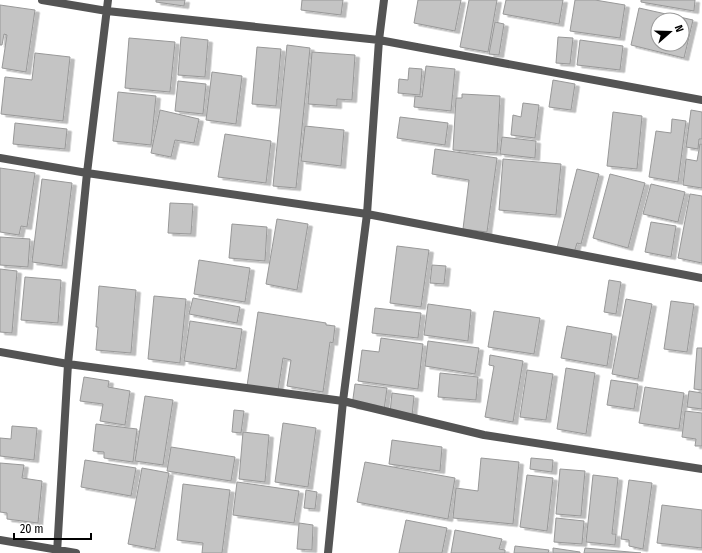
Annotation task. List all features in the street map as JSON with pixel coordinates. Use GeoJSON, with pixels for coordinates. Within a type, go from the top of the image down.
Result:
{"type":"FeatureCollection","features":[{"type":"Feature","properties":{"kind":"street"},"geometry":{"type":"LineString","coordinates":[[42,0],[107,11],[379,40],[702,100]]}},
{"type":"Feature","properties":{"kind":"street"},"geometry":{"type":"LineString","coordinates":[[57,552],[68,364],[87,173],[108,0]]}},
{"type":"Feature","properties":{"kind":"street"},"geometry":{"type":"LineString","coordinates":[[328,553],[343,401],[367,214],[379,40],[384,0]]}},
{"type":"Feature","properties":{"kind":"street"},"geometry":{"type":"LineString","coordinates":[[0,158],[87,173],[367,214],[702,278]]}},
{"type":"Feature","properties":{"kind":"street"},"geometry":{"type":"LineString","coordinates":[[0,352],[68,364],[343,401],[484,434],[702,469]]}},
{"type":"Feature","properties":{"kind":"street"},"geometry":{"type":"LineString","coordinates":[[0,540],[57,552],[76,553]]}},
{"type":"Feature","properties":{"kind":"building"},"geometry":{"type":"Polygon","coordinates":[[[156,0],[185,0],[184,6],[156,2],[156,0]]]}},
{"type":"Feature","properties":{"kind":"building"},"geometry":{"type":"Polygon","coordinates":[[[302,0],[343,0],[341,15],[301,10],[302,0]]]}},
{"type":"Feature","properties":{"kind":"building"},"geometry":{"type":"Polygon","coordinates":[[[418,0],[461,0],[455,31],[414,23],[418,0]]]}},
{"type":"Feature","properties":{"kind":"building"},"geometry":{"type":"Polygon","coordinates":[[[469,0],[497,0],[488,52],[460,47],[469,0]]]}},
{"type":"Feature","properties":{"kind":"building"},"geometry":{"type":"Polygon","coordinates":[[[506,0],[563,0],[559,24],[503,14],[506,0]]]}},
{"type":"Feature","properties":{"kind":"building"},"geometry":{"type":"Polygon","coordinates":[[[575,0],[595,0],[625,5],[620,38],[570,31],[575,0]]]}},
{"type":"Feature","properties":{"kind":"building"},"geometry":{"type":"Polygon","coordinates":[[[641,0],[695,0],[694,11],[641,2],[641,0]]]}},
{"type":"Feature","properties":{"kind":"building"},"geometry":{"type":"Polygon","coordinates":[[[0,5],[35,10],[26,72],[2,68],[7,35],[4,34],[2,45],[0,45],[0,5]]]}},
{"type":"Feature","properties":{"kind":"building"},"geometry":{"type":"Polygon","coordinates":[[[639,8],[657,12],[650,12],[650,50],[631,45],[639,8]]]}},
{"type":"Feature","properties":{"kind":"building"},"geometry":{"type":"Polygon","coordinates":[[[690,19],[693,20],[690,33],[690,19]]]}},
{"type":"Feature","properties":{"kind":"building"},"geometry":{"type":"Polygon","coordinates":[[[495,22],[504,24],[499,55],[489,54],[495,22]]]}},
{"type":"Feature","properties":{"kind":"building"},"geometry":{"type":"Polygon","coordinates":[[[181,37],[208,40],[205,77],[178,75],[181,37]]]}},
{"type":"Feature","properties":{"kind":"building"},"geometry":{"type":"Polygon","coordinates":[[[558,37],[573,38],[570,64],[556,63],[558,37]]]}},
{"type":"Feature","properties":{"kind":"building"},"geometry":{"type":"Polygon","coordinates":[[[129,38],[175,42],[170,92],[125,88],[129,38]]]}},
{"type":"Feature","properties":{"kind":"building"},"geometry":{"type":"Polygon","coordinates":[[[580,40],[623,46],[620,70],[577,65],[580,40]]]}},
{"type":"Feature","properties":{"kind":"building"},"geometry":{"type":"Polygon","coordinates":[[[287,45],[310,48],[296,188],[273,186],[287,45]]]}},
{"type":"Feature","properties":{"kind":"building"},"geometry":{"type":"Polygon","coordinates":[[[257,47],[281,49],[276,106],[252,104],[257,47]]]}},
{"type":"Feature","properties":{"kind":"building"},"geometry":{"type":"Polygon","coordinates":[[[312,52],[355,55],[352,100],[337,99],[337,106],[308,104],[312,52]]]}},
{"type":"Feature","properties":{"kind":"building"},"geometry":{"type":"Polygon","coordinates":[[[660,52],[685,52],[684,58],[660,52]]]}},
{"type":"Feature","properties":{"kind":"building"},"geometry":{"type":"Polygon","coordinates":[[[35,53],[70,57],[63,121],[1,114],[5,77],[32,80],[35,53]]]}},
{"type":"Feature","properties":{"kind":"building"},"geometry":{"type":"Polygon","coordinates":[[[426,66],[455,69],[451,111],[414,107],[415,96],[422,97],[426,66]]]}},
{"type":"Feature","properties":{"kind":"building"},"geometry":{"type":"Polygon","coordinates":[[[409,68],[422,69],[420,95],[398,93],[399,79],[408,80],[409,68]]]}},
{"type":"Feature","properties":{"kind":"building"},"geometry":{"type":"Polygon","coordinates":[[[212,72],[242,76],[236,124],[206,120],[212,72]]]}},
{"type":"Feature","properties":{"kind":"building"},"geometry":{"type":"Polygon","coordinates":[[[553,80],[575,84],[571,110],[549,107],[553,80]]]}},
{"type":"Feature","properties":{"kind":"building"},"geometry":{"type":"Polygon","coordinates":[[[178,81],[206,84],[203,114],[175,111],[178,81]]]}},
{"type":"Feature","properties":{"kind":"building"},"geometry":{"type":"Polygon","coordinates":[[[118,92],[156,96],[151,145],[113,141],[118,92]]]}},
{"type":"Feature","properties":{"kind":"building"},"geometry":{"type":"Polygon","coordinates":[[[462,94],[500,96],[497,153],[453,150],[456,98],[462,98],[462,94]]]}},
{"type":"Feature","properties":{"kind":"building"},"geometry":{"type":"Polygon","coordinates":[[[523,103],[539,105],[535,138],[511,135],[513,115],[521,117],[523,103]]]}},
{"type":"Feature","properties":{"kind":"building"},"geometry":{"type":"Polygon","coordinates":[[[160,110],[199,119],[194,143],[175,140],[171,157],[151,153],[160,110]]]}},
{"type":"Feature","properties":{"kind":"building"},"geometry":{"type":"Polygon","coordinates":[[[691,110],[702,112],[702,139],[699,139],[698,149],[686,147],[691,110]]]}},
{"type":"Feature","properties":{"kind":"building"},"geometry":{"type":"Polygon","coordinates":[[[613,112],[642,116],[637,169],[607,166],[613,112]]]}},
{"type":"Feature","properties":{"kind":"building"},"geometry":{"type":"Polygon","coordinates":[[[400,117],[448,123],[445,145],[397,138],[400,117]]]}},
{"type":"Feature","properties":{"kind":"building"},"geometry":{"type":"Polygon","coordinates":[[[672,119],[686,121],[678,182],[649,177],[656,131],[671,133],[672,119]]]}},
{"type":"Feature","properties":{"kind":"building"},"geometry":{"type":"Polygon","coordinates":[[[15,123],[67,129],[65,149],[13,144],[15,123]]]}},
{"type":"Feature","properties":{"kind":"building"},"geometry":{"type":"Polygon","coordinates":[[[305,126],[344,130],[341,166],[301,161],[305,126]]]}},
{"type":"Feature","properties":{"kind":"building"},"geometry":{"type":"Polygon","coordinates":[[[225,134],[271,141],[266,183],[218,177],[225,134]]]}},
{"type":"Feature","properties":{"kind":"building"},"geometry":{"type":"Polygon","coordinates":[[[502,137],[536,141],[535,158],[500,154],[502,137]]]}},
{"type":"Feature","properties":{"kind":"building"},"geometry":{"type":"Polygon","coordinates":[[[700,144],[702,144],[702,188],[683,185],[686,159],[697,161],[700,144]]]}},
{"type":"Feature","properties":{"kind":"building"},"geometry":{"type":"Polygon","coordinates":[[[435,149],[497,158],[487,232],[463,229],[469,180],[432,174],[435,149]]]}},
{"type":"Feature","properties":{"kind":"building"},"geometry":{"type":"Polygon","coordinates":[[[503,159],[561,164],[556,215],[499,210],[503,159]]]}},
{"type":"Feature","properties":{"kind":"building"},"geometry":{"type":"Polygon","coordinates":[[[0,168],[35,173],[27,227],[21,226],[19,235],[0,232],[0,168]]]}},
{"type":"Feature","properties":{"kind":"building"},"geometry":{"type":"Polygon","coordinates":[[[577,169],[599,174],[581,244],[577,243],[574,253],[557,248],[577,169]]]}},
{"type":"Feature","properties":{"kind":"building"},"geometry":{"type":"Polygon","coordinates":[[[610,174],[645,183],[628,248],[593,238],[610,174]]]}},
{"type":"Feature","properties":{"kind":"building"},"geometry":{"type":"Polygon","coordinates":[[[42,179],[72,183],[62,266],[32,262],[42,179]]]}},
{"type":"Feature","properties":{"kind":"building"},"geometry":{"type":"Polygon","coordinates":[[[651,184],[685,192],[678,222],[643,214],[651,184]]]}},
{"type":"Feature","properties":{"kind":"building"},"geometry":{"type":"Polygon","coordinates":[[[690,194],[702,196],[702,263],[678,258],[690,194]]]}},
{"type":"Feature","properties":{"kind":"building"},"geometry":{"type":"Polygon","coordinates":[[[170,203],[193,204],[191,234],[168,233],[170,203]]]}},
{"type":"Feature","properties":{"kind":"building"},"geometry":{"type":"Polygon","coordinates":[[[277,219],[308,224],[297,290],[266,284],[277,219]]]}},
{"type":"Feature","properties":{"kind":"building"},"geometry":{"type":"Polygon","coordinates":[[[651,222],[676,226],[671,257],[645,252],[651,222]]]}},
{"type":"Feature","properties":{"kind":"building"},"geometry":{"type":"Polygon","coordinates":[[[232,224],[267,227],[265,261],[229,258],[232,224]]]}},
{"type":"Feature","properties":{"kind":"building"},"geometry":{"type":"Polygon","coordinates":[[[0,237],[30,239],[28,267],[0,265],[0,237]]]}},
{"type":"Feature","properties":{"kind":"building"},"geometry":{"type":"Polygon","coordinates":[[[397,246],[429,250],[421,307],[390,303],[397,246]]]}},
{"type":"Feature","properties":{"kind":"building"},"geometry":{"type":"Polygon","coordinates":[[[199,260],[250,268],[245,302],[194,294],[199,260]]]}},
{"type":"Feature","properties":{"kind":"building"},"geometry":{"type":"Polygon","coordinates":[[[432,265],[446,266],[444,284],[430,283],[432,265]]]}},
{"type":"Feature","properties":{"kind":"building"},"geometry":{"type":"Polygon","coordinates":[[[0,269],[17,271],[12,333],[0,332],[0,269]]]}},
{"type":"Feature","properties":{"kind":"building"},"geometry":{"type":"Polygon","coordinates":[[[25,277],[61,280],[58,323],[21,320],[25,277]]]}},
{"type":"Feature","properties":{"kind":"building"},"geometry":{"type":"Polygon","coordinates":[[[609,280],[621,282],[616,314],[604,312],[609,280]]]}},
{"type":"Feature","properties":{"kind":"building"},"geometry":{"type":"Polygon","coordinates":[[[99,286],[136,290],[131,353],[96,350],[99,286]]]}},
{"type":"Feature","properties":{"kind":"building"},"geometry":{"type":"Polygon","coordinates":[[[154,296],[186,299],[180,363],[148,359],[154,296]]]}},
{"type":"Feature","properties":{"kind":"building"},"geometry":{"type":"Polygon","coordinates":[[[193,298],[240,307],[237,323],[189,314],[193,298]]]}},
{"type":"Feature","properties":{"kind":"building"},"geometry":{"type":"Polygon","coordinates":[[[626,299],[652,304],[638,379],[612,374],[626,299]]]}},
{"type":"Feature","properties":{"kind":"building"},"geometry":{"type":"Polygon","coordinates":[[[671,301],[694,304],[687,352],[664,349],[671,301]]]}},
{"type":"Feature","properties":{"kind":"building"},"geometry":{"type":"Polygon","coordinates":[[[428,304],[471,310],[468,341],[424,335],[428,304]]]}},
{"type":"Feature","properties":{"kind":"building"},"geometry":{"type":"Polygon","coordinates":[[[375,308],[421,313],[418,338],[372,333],[375,308]]]}},
{"type":"Feature","properties":{"kind":"building"},"geometry":{"type":"Polygon","coordinates":[[[494,311],[540,318],[534,354],[488,347],[494,311]]]}},
{"type":"Feature","properties":{"kind":"building"},"geometry":{"type":"Polygon","coordinates":[[[258,312],[326,323],[326,325],[335,326],[333,343],[330,342],[323,392],[287,386],[291,360],[283,358],[278,391],[247,386],[258,312]]]}},
{"type":"Feature","properties":{"kind":"building"},"geometry":{"type":"Polygon","coordinates":[[[190,321],[242,329],[236,369],[184,361],[190,321]]]}},
{"type":"Feature","properties":{"kind":"building"},"geometry":{"type":"Polygon","coordinates":[[[567,326],[612,334],[607,366],[561,358],[567,326]]]}},
{"type":"Feature","properties":{"kind":"building"},"geometry":{"type":"Polygon","coordinates":[[[381,338],[423,344],[418,389],[358,381],[362,350],[379,352],[381,338]]]}},
{"type":"Feature","properties":{"kind":"building"},"geometry":{"type":"Polygon","coordinates":[[[428,341],[479,348],[475,374],[425,366],[428,341]]]}},
{"type":"Feature","properties":{"kind":"building"},"geometry":{"type":"Polygon","coordinates":[[[697,348],[702,348],[702,390],[694,389],[697,348]]]}},
{"type":"Feature","properties":{"kind":"building"},"geometry":{"type":"Polygon","coordinates":[[[490,355],[523,361],[513,422],[485,417],[494,366],[489,365],[490,355]]]}},
{"type":"Feature","properties":{"kind":"building"},"geometry":{"type":"Polygon","coordinates":[[[566,368],[595,373],[586,434],[557,429],[566,368]]]}},
{"type":"Feature","properties":{"kind":"building"},"geometry":{"type":"Polygon","coordinates":[[[527,370],[553,374],[546,420],[520,417],[527,370]]]}},
{"type":"Feature","properties":{"kind":"building"},"geometry":{"type":"Polygon","coordinates":[[[440,373],[478,377],[476,400],[438,397],[440,373]]]}},
{"type":"Feature","properties":{"kind":"building"},"geometry":{"type":"Polygon","coordinates":[[[84,377],[109,381],[108,387],[130,391],[125,425],[100,421],[103,404],[80,401],[84,377]]]}},
{"type":"Feature","properties":{"kind":"building"},"geometry":{"type":"Polygon","coordinates":[[[611,380],[638,384],[634,409],[607,405],[611,380]]]}},
{"type":"Feature","properties":{"kind":"building"},"geometry":{"type":"Polygon","coordinates":[[[355,384],[387,388],[384,410],[352,406],[355,384]]]}},
{"type":"Feature","properties":{"kind":"building"},"geometry":{"type":"Polygon","coordinates":[[[645,387],[684,393],[679,429],[639,423],[645,387]]]}},
{"type":"Feature","properties":{"kind":"building"},"geometry":{"type":"Polygon","coordinates":[[[689,391],[702,393],[702,409],[687,407],[689,391]]]}},
{"type":"Feature","properties":{"kind":"building"},"geometry":{"type":"Polygon","coordinates":[[[392,393],[414,396],[412,416],[390,413],[392,393]]]}},
{"type":"Feature","properties":{"kind":"building"},"geometry":{"type":"Polygon","coordinates":[[[145,396],[173,400],[163,465],[135,461],[145,396]]]}},
{"type":"Feature","properties":{"kind":"building"},"geometry":{"type":"Polygon","coordinates":[[[234,410],[244,411],[241,433],[232,432],[234,410]]]}},
{"type":"Feature","properties":{"kind":"building"},"geometry":{"type":"Polygon","coordinates":[[[685,411],[702,413],[702,446],[695,446],[696,439],[682,437],[685,411]]]}},
{"type":"Feature","properties":{"kind":"building"},"geometry":{"type":"Polygon","coordinates":[[[283,423],[316,428],[308,487],[275,482],[283,423]]]}},
{"type":"Feature","properties":{"kind":"building"},"geometry":{"type":"Polygon","coordinates":[[[96,424],[137,429],[133,462],[104,458],[104,452],[93,451],[96,424]]]}},
{"type":"Feature","properties":{"kind":"building"},"geometry":{"type":"Polygon","coordinates":[[[12,426],[37,428],[34,460],[0,456],[0,438],[11,439],[12,426]]]}},
{"type":"Feature","properties":{"kind":"building"},"geometry":{"type":"Polygon","coordinates":[[[243,432],[269,435],[265,482],[239,479],[243,432]]]}},
{"type":"Feature","properties":{"kind":"building"},"geometry":{"type":"Polygon","coordinates":[[[392,440],[442,447],[440,471],[389,464],[392,440]]]}},
{"type":"Feature","properties":{"kind":"building"},"geometry":{"type":"Polygon","coordinates":[[[171,447],[235,457],[231,481],[167,471],[171,447]]]}},
{"type":"Feature","properties":{"kind":"building"},"geometry":{"type":"Polygon","coordinates":[[[481,458],[519,462],[513,524],[453,518],[456,488],[478,491],[481,458]]]}},
{"type":"Feature","properties":{"kind":"building"},"geometry":{"type":"Polygon","coordinates":[[[531,458],[553,460],[552,472],[530,469],[531,458]]]}},
{"type":"Feature","properties":{"kind":"building"},"geometry":{"type":"Polygon","coordinates":[[[85,460],[136,468],[131,496],[81,487],[85,460]]]}},
{"type":"Feature","properties":{"kind":"building"},"geometry":{"type":"Polygon","coordinates":[[[365,462],[455,478],[448,519],[357,502],[365,462]]]}},
{"type":"Feature","properties":{"kind":"building"},"geometry":{"type":"Polygon","coordinates":[[[0,463],[24,465],[22,478],[42,481],[38,523],[7,519],[7,513],[0,512],[0,463]]]}},
{"type":"Feature","properties":{"kind":"building"},"geometry":{"type":"Polygon","coordinates":[[[142,468],[169,473],[155,549],[128,544],[142,468]]]}},
{"type":"Feature","properties":{"kind":"building"},"geometry":{"type":"Polygon","coordinates":[[[560,469],[585,471],[581,516],[556,514],[560,469]]]}},
{"type":"Feature","properties":{"kind":"building"},"geometry":{"type":"Polygon","coordinates":[[[527,475],[553,478],[547,531],[520,527],[527,475]]]}},
{"type":"Feature","properties":{"kind":"building"},"geometry":{"type":"Polygon","coordinates":[[[593,475],[618,478],[612,534],[616,534],[615,545],[586,542],[593,475]]]}},
{"type":"Feature","properties":{"kind":"building"},"geometry":{"type":"Polygon","coordinates":[[[629,480],[652,483],[643,549],[629,546],[629,540],[621,539],[629,480]]]}},
{"type":"Feature","properties":{"kind":"building"},"geometry":{"type":"Polygon","coordinates":[[[237,482],[299,491],[294,523],[233,515],[237,482]]]}},
{"type":"Feature","properties":{"kind":"building"},"geometry":{"type":"Polygon","coordinates":[[[183,484],[230,490],[222,553],[202,553],[203,543],[177,540],[183,484]]]}},
{"type":"Feature","properties":{"kind":"building"},"geometry":{"type":"Polygon","coordinates":[[[306,490],[317,492],[315,509],[304,508],[306,490]]]}},
{"type":"Feature","properties":{"kind":"building"},"geometry":{"type":"Polygon","coordinates":[[[662,505],[702,510],[702,548],[657,543],[662,505]]]}},
{"type":"Feature","properties":{"kind":"building"},"geometry":{"type":"Polygon","coordinates":[[[556,518],[584,521],[582,544],[554,542],[556,518]]]}},
{"type":"Feature","properties":{"kind":"building"},"geometry":{"type":"Polygon","coordinates":[[[406,520],[447,528],[442,553],[399,553],[406,520]]]}},
{"type":"Feature","properties":{"kind":"building"},"geometry":{"type":"Polygon","coordinates":[[[299,523],[313,525],[312,550],[297,549],[299,523]]]}},
{"type":"Feature","properties":{"kind":"building"},"geometry":{"type":"Polygon","coordinates":[[[455,530],[502,539],[499,549],[505,550],[505,553],[451,553],[455,530]]]}},
{"type":"Feature","properties":{"kind":"building"},"geometry":{"type":"Polygon","coordinates":[[[515,546],[549,550],[548,553],[514,553],[515,546]]]}},
{"type":"Feature","properties":{"kind":"building"},"geometry":{"type":"Polygon","coordinates":[[[553,548],[580,552],[580,553],[553,553],[553,548]]]}},
{"type":"Feature","properties":{"kind":"building"},"geometry":{"type":"Polygon","coordinates":[[[585,548],[641,553],[584,553],[585,548]]]}}]}
